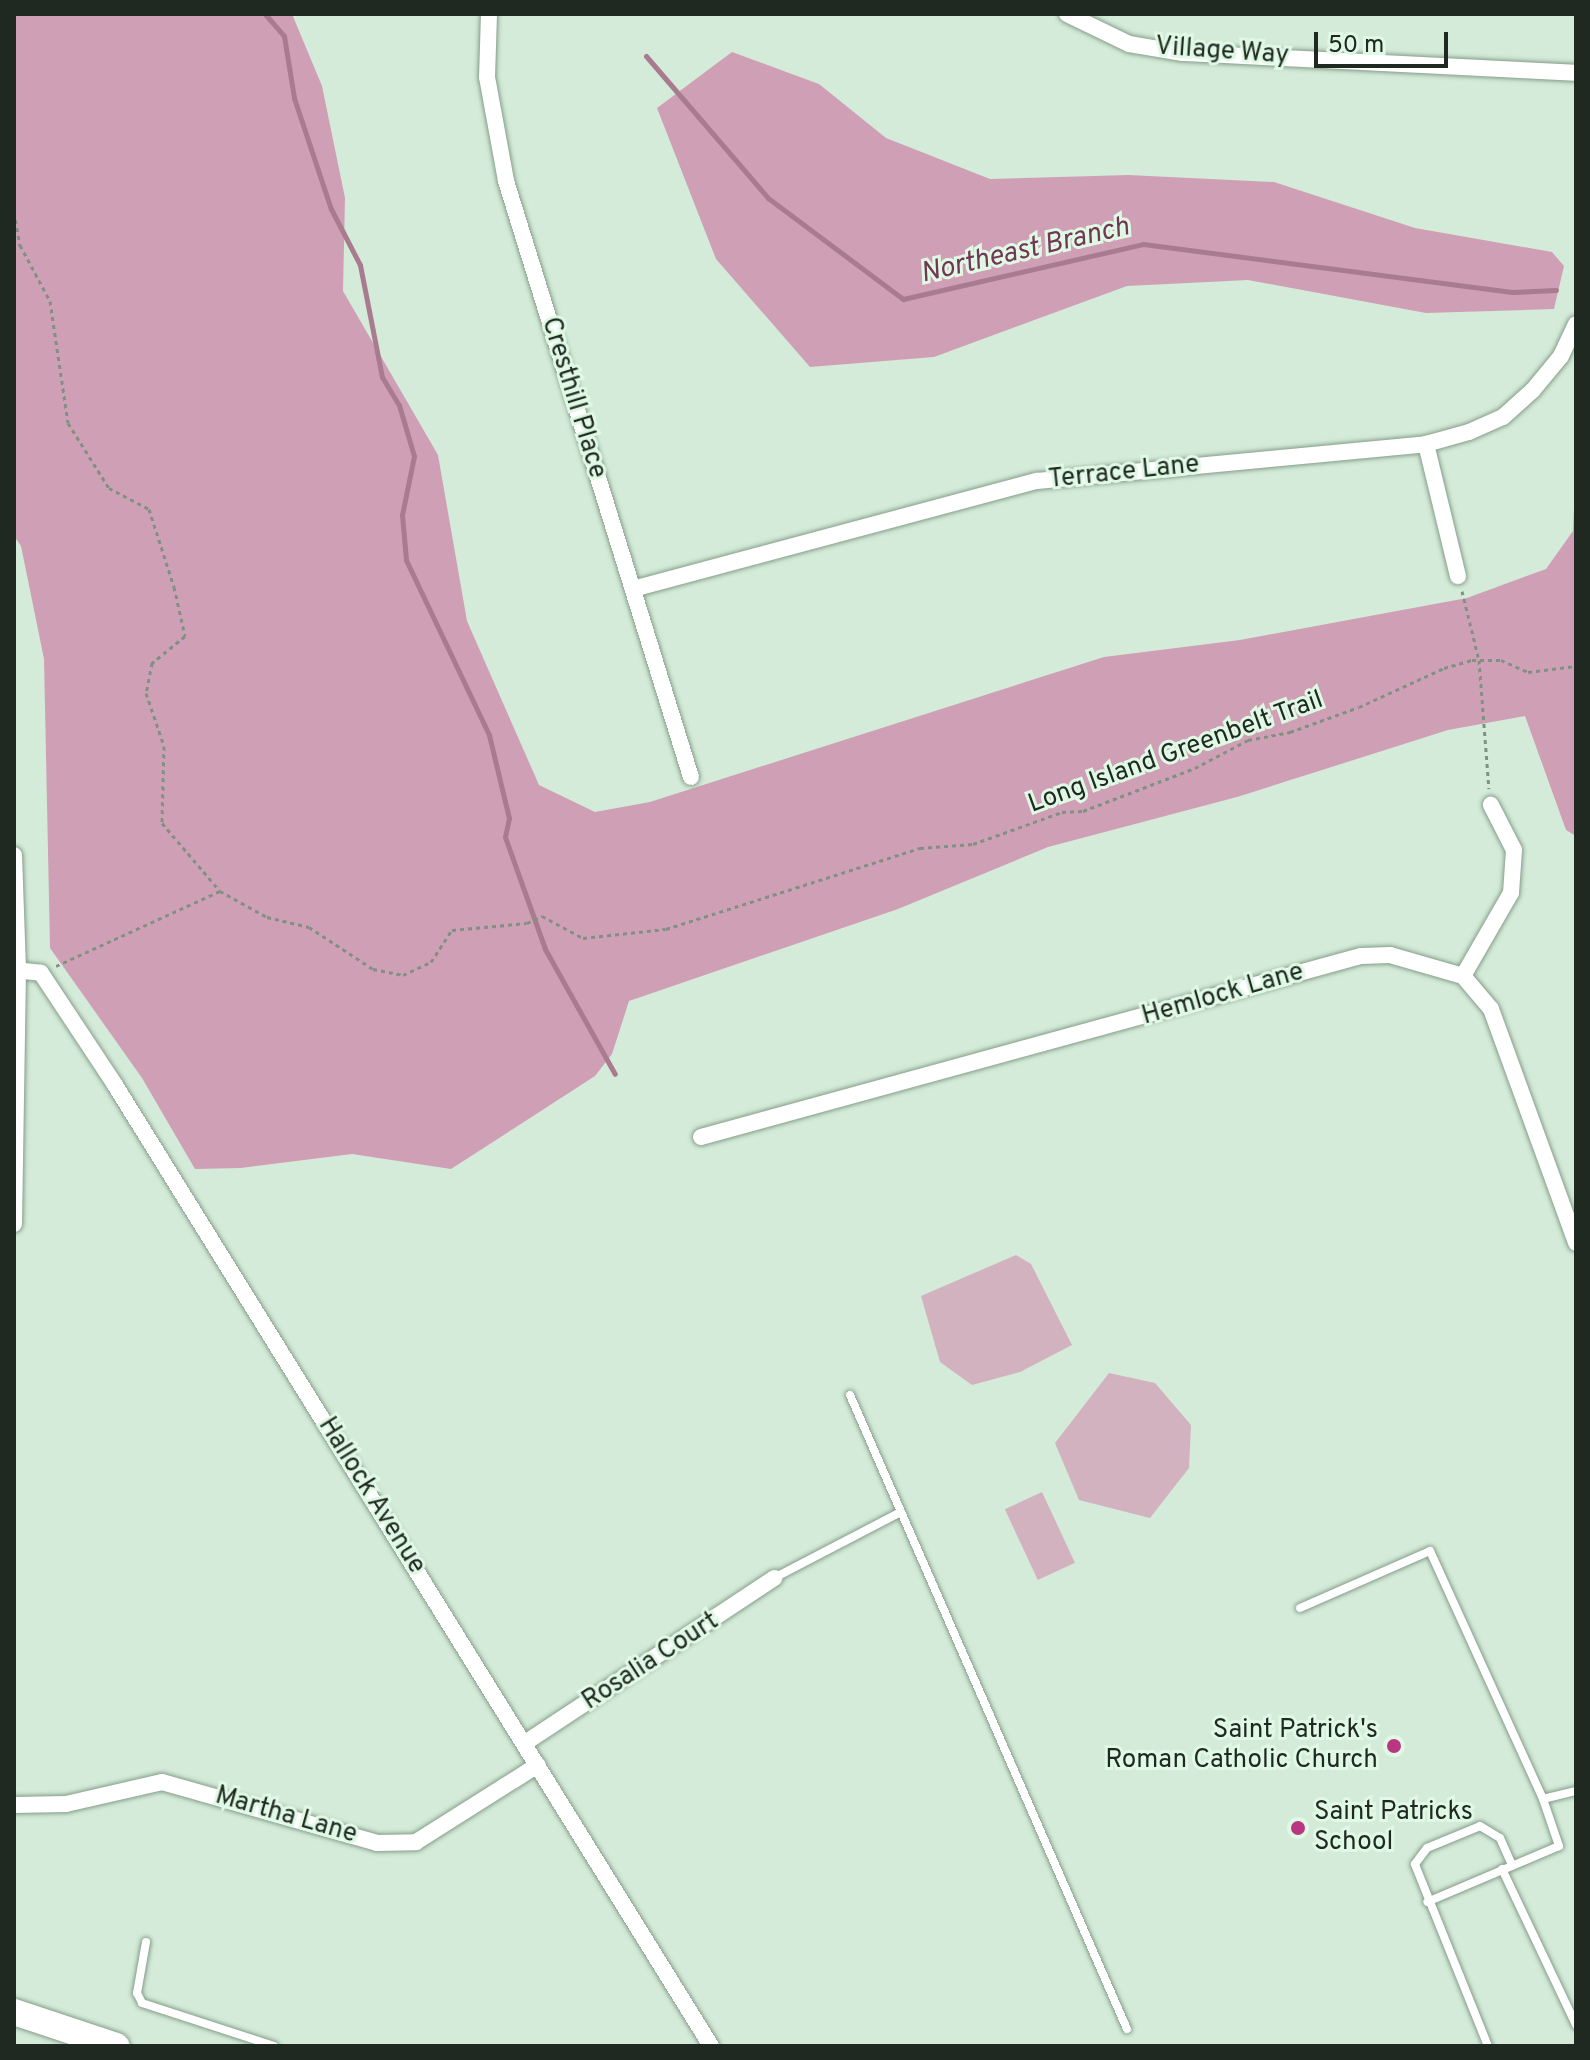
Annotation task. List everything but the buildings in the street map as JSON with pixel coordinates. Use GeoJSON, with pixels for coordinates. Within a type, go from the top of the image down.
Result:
{"type":"FeatureCollection","features":[{"type":"Feature","properties":{"kind":"main road"},"geometry":{"type":"LineString","coordinates":[[14,2012],[116,2046]]}},
{"type":"Feature","properties":{"kind":"street","name":"Cresthill Place"},"geometry":{"type":"LineString","coordinates":[[489,14],[487,77],[506,181],[691,777]]}},
{"type":"Feature","properties":{"kind":"street","name":"Village Way"},"geometry":{"type":"LineString","coordinates":[[1067,14],[1129,44],[1183,53],[1576,73]]}},
{"type":"Feature","properties":{"kind":"street","name":"Terrace Lane"},"geometry":{"type":"LineString","coordinates":[[633,589],[1037,481],[1426,444],[1503,417],[1561,356],[1576,324]]}},
{"type":"Feature","properties":{"kind":"street"},"geometry":{"type":"LineString","coordinates":[[1426,444],[1458,576]]}},
{"type":"Feature","properties":{"kind":"street"},"geometry":{"type":"LineString","coordinates":[[1463,976],[1511,893],[1514,850],[1491,805]]}},
{"type":"Feature","properties":{"kind":"street"},"geometry":{"type":"LineString","coordinates":[[14,855],[14,1224]]}},
{"type":"Feature","properties":{"kind":"street","name":"Hemlock Lane"},"geometry":{"type":"LineString","coordinates":[[701,1137],[1361,956],[1424,962],[1463,976],[1491,1009],[1510,1048],[1576,1243]]}},
{"type":"Feature","properties":{"kind":"street"},"geometry":{"type":"LineString","coordinates":[[16,970],[41,973]]}},
{"type":"Feature","properties":{"kind":"street","name":"Hallock Avenue"},"geometry":{"type":"LineString","coordinates":[[41,973],[525,1743],[711,2046]]}},
{"type":"Feature","properties":{"kind":"street","name":"Rosalia Court"},"geometry":{"type":"LineString","coordinates":[[525,1743],[774,1578]]}},
{"type":"Feature","properties":{"kind":"street","name":"Martha Lane"},"geometry":{"type":"LineString","coordinates":[[14,1805],[66,1804],[162,1782],[377,1843],[416,1842],[538,1765]]}},
{"type":"Feature","properties":{"kind":"lane"},"geometry":{"type":"LineString","coordinates":[[850,1395],[1127,2029]]}},
{"type":"Feature","properties":{"kind":"lane"},"geometry":{"type":"LineString","coordinates":[[774,1578],[901,1512]]}},
{"type":"Feature","properties":{"kind":"lane"},"geometry":{"type":"LineString","coordinates":[[1300,1608],[1430,1551],[1543,1799],[1559,1846],[1427,1902]]}},
{"type":"Feature","properties":{"kind":"lane"},"geometry":{"type":"LineString","coordinates":[[1543,1799],[1576,1791]]}},
{"type":"Feature","properties":{"kind":"lane"},"geometry":{"type":"LineString","coordinates":[[1488,2046],[1427,1902],[1415,1864],[1420,1853],[1472,1827],[1494,1832],[1512,1865]]}},
{"type":"Feature","properties":{"kind":"lane"},"geometry":{"type":"LineString","coordinates":[[1502,1869],[1576,2025]]}},
{"type":"Feature","properties":{"kind":"lane"},"geometry":{"type":"LineString","coordinates":[[146,1942],[137,1993],[142,2003],[274,2046]]}},
{"type":"Feature","properties":{"kind":"path","name":"Long Island Greenbelt Trail"},"geometry":{"type":"LineString","coordinates":[[14,212],[20,245],[50,301],[68,423],[109,488],[149,509],[174,587],[185,636],[152,663],[146,693],[164,746],[162,823],[220,891],[267,917],[309,927],[373,969],[403,975],[431,962],[452,930],[527,923],[542,916],[583,938],[666,929],[920,848],[973,844],[1062,812],[1083,811],[1195,768],[1248,740],[1290,732],[1359,707],[1444,668],[1479,660],[1501,660],[1528,672],[1576,666]]}},
{"type":"Feature","properties":{"kind":"path"},"geometry":{"type":"LineString","coordinates":[[1458,576],[1479,660],[1491,805]]}},
{"type":"Feature","properties":{"kind":"path"},"geometry":{"type":"LineString","coordinates":[[41,973],[220,891]]}},
{"type":"Feature","properties":{"kind":"shaded area"},"geometry":{"type":"Polygon","coordinates":[[[14,14],[292,14],[322,86],[345,198],[343,291],[438,455],[467,621],[539,785],[595,812],[650,802],[1104,657],[1240,640],[1467,598],[1546,569],[1573,531],[1576,462],[1576,836],[1566,830],[1525,716],[1448,730],[1237,797],[1048,847],[898,909],[629,1001],[612,1054],[595,1076],[451,1169],[352,1154],[241,1168],[195,1169],[142,1078],[50,948],[44,659],[21,546],[14,536],[14,14]]]}},
{"type":"Feature","properties":{"kind":"shaded area"},"geometry":{"type":"Polygon","coordinates":[[[732,52],[819,84],[886,138],[990,179],[1128,175],[1274,182],[1415,228],[1552,252],[1564,266],[1554,309],[1426,313],[1248,280],[1127,286],[934,357],[810,367],[716,259],[657,108],[732,52]]]}},
{"type":"Feature","properties":{"kind":"shaded area"},"geometry":{"type":"Polygon","coordinates":[[[1016,1255],[1031,1264],[1072,1345],[1020,1372],[972,1385],[940,1362],[921,1296],[1016,1255]]]}},
{"type":"Feature","properties":{"kind":"shaded area"},"geometry":{"type":"Polygon","coordinates":[[[1109,1373],[1155,1383],[1191,1425],[1189,1468],[1150,1518],[1079,1500],[1055,1443],[1109,1373]]]}},
{"type":"Feature","properties":{"kind":"shaded area"},"geometry":{"type":"Polygon","coordinates":[[[1042,1492],[1075,1563],[1038,1580],[1005,1509],[1042,1492]]]}},
{"type":"Feature","properties":{"kind":"waterway"},"geometry":{"type":"LineString","coordinates":[[265,14],[284,36],[294,98],[331,209],[360,265],[382,377],[399,405],[414,456],[402,515],[406,560],[489,735],[509,818],[505,837],[545,949],[615,1074]]}},
{"type":"Feature","properties":{"kind":"waterway","name":"Northeast Branch"},"geometry":{"type":"LineString","coordinates":[[646,56],[768,198],[903,299],[1143,244],[1512,292],[1556,290]]}},
{"type":"Feature","properties":{"kind":"place","name":"Saint Patrick's Roman Catholic Church"},"geometry":{"type":"Point","coordinates":[1394,1746]}},
{"type":"Feature","properties":{"kind":"place","name":"Saint Patricks School"},"geometry":{"type":"Point","coordinates":[1298,1828]}}]}
